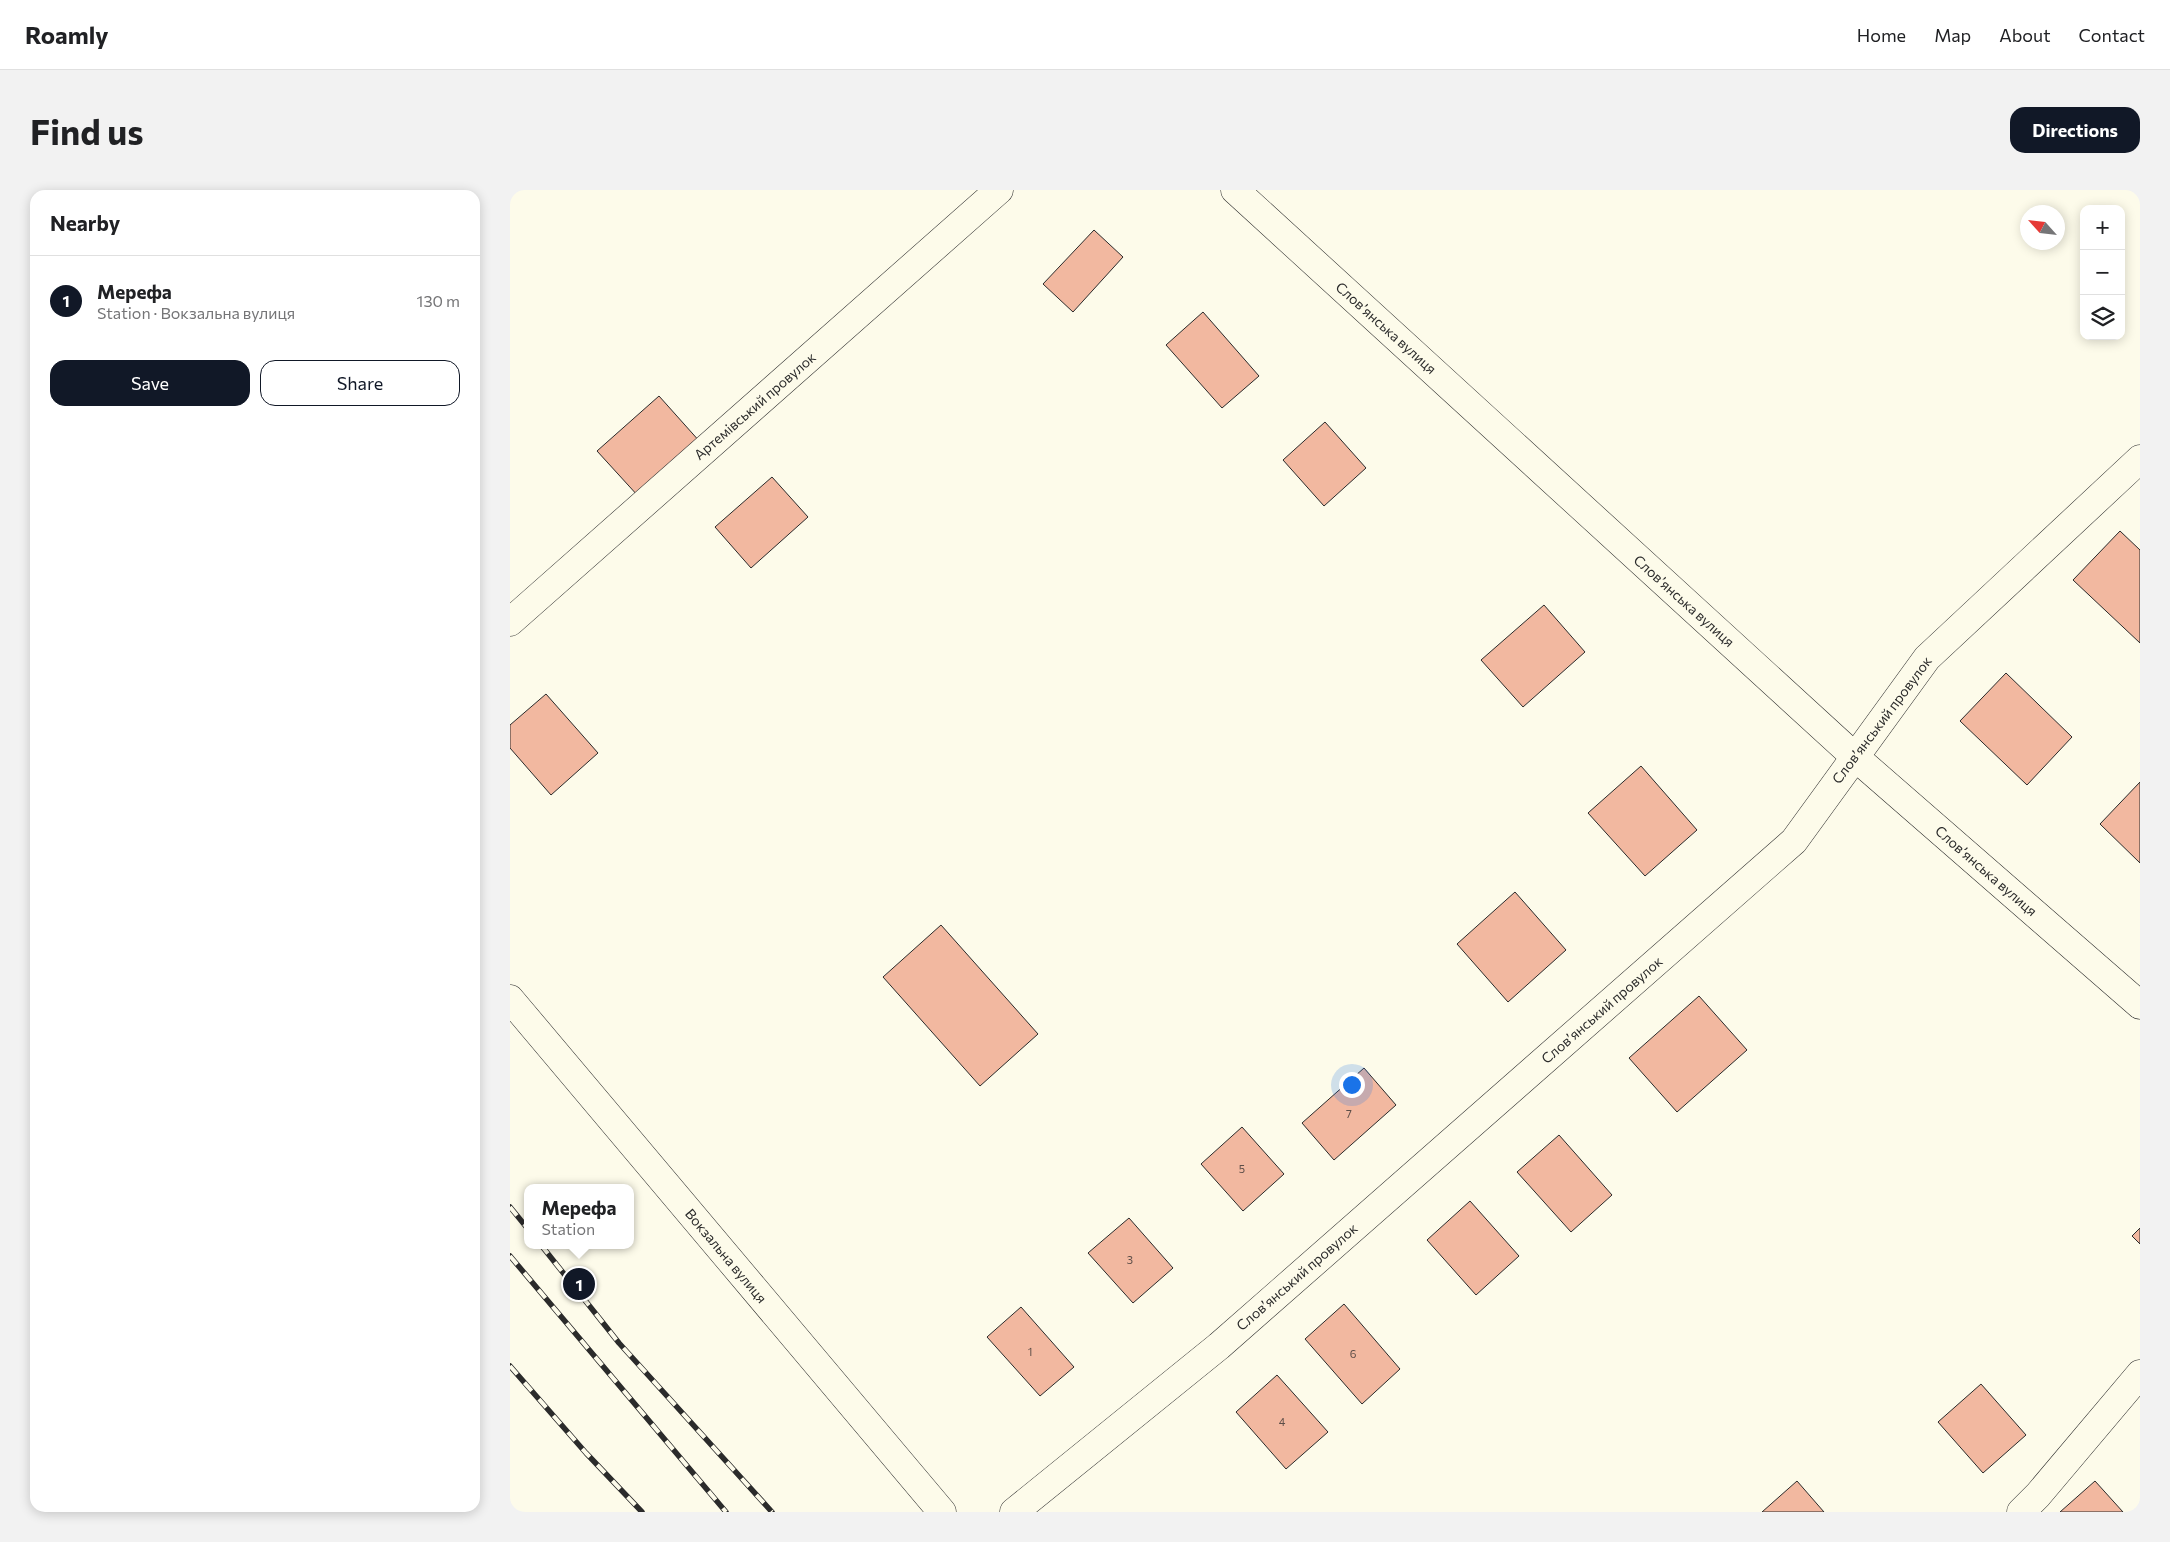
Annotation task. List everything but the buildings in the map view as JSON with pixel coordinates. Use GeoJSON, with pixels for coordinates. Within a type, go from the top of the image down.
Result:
{"type":"FeatureCollection","features":[{"type":"Feature","properties":{"kind":"street","name":"Артемівський провулок"},"geometry":{"type":"LineString","coordinates":[[510,622],[1000,190]]}},
{"type":"Feature","properties":{"kind":"street","name":"Слов’янська вулиця"},"geometry":{"type":"LineString","coordinates":[[1235,190],[1854,756],[2140,1005]]}},
{"type":"Feature","properties":{"kind":"street","name":"Слов’янський провулок"},"geometry":{"type":"LineString","coordinates":[[1014,1512],[1219,1346],[1794,841],[1927,658],[2140,459]]}},
{"type":"Feature","properties":{"kind":"street","name":"Вокзальна вулиця"},"geometry":{"type":"LineString","coordinates":[[510,999],[942,1512]]}},
{"type":"Feature","properties":{"kind":"street"},"geometry":{"type":"LineString","coordinates":[[2021,1512],[2038,1495],[2140,1374]]}},
{"type":"Feature","properties":{"kind":"railway"},"geometry":{"type":"LineString","coordinates":[[510,1207],[524,1224]]}},
{"type":"Feature","properties":{"kind":"railway"},"geometry":{"type":"LineString","coordinates":[[544,1249],[619,1343],[772,1512]]}},
{"type":"Feature","properties":{"kind":"railway"},"geometry":{"type":"LineString","coordinates":[[510,1256],[726,1512]]}},
{"type":"Feature","properties":{"kind":"railway"},"geometry":{"type":"LineString","coordinates":[[510,1366],[586,1453],[642,1512]]}},
{"type":"Feature","properties":{"kind":"place","name":"Мерефа"},"geometry":{"type":"Point","coordinates":[579,1284]}}]}
